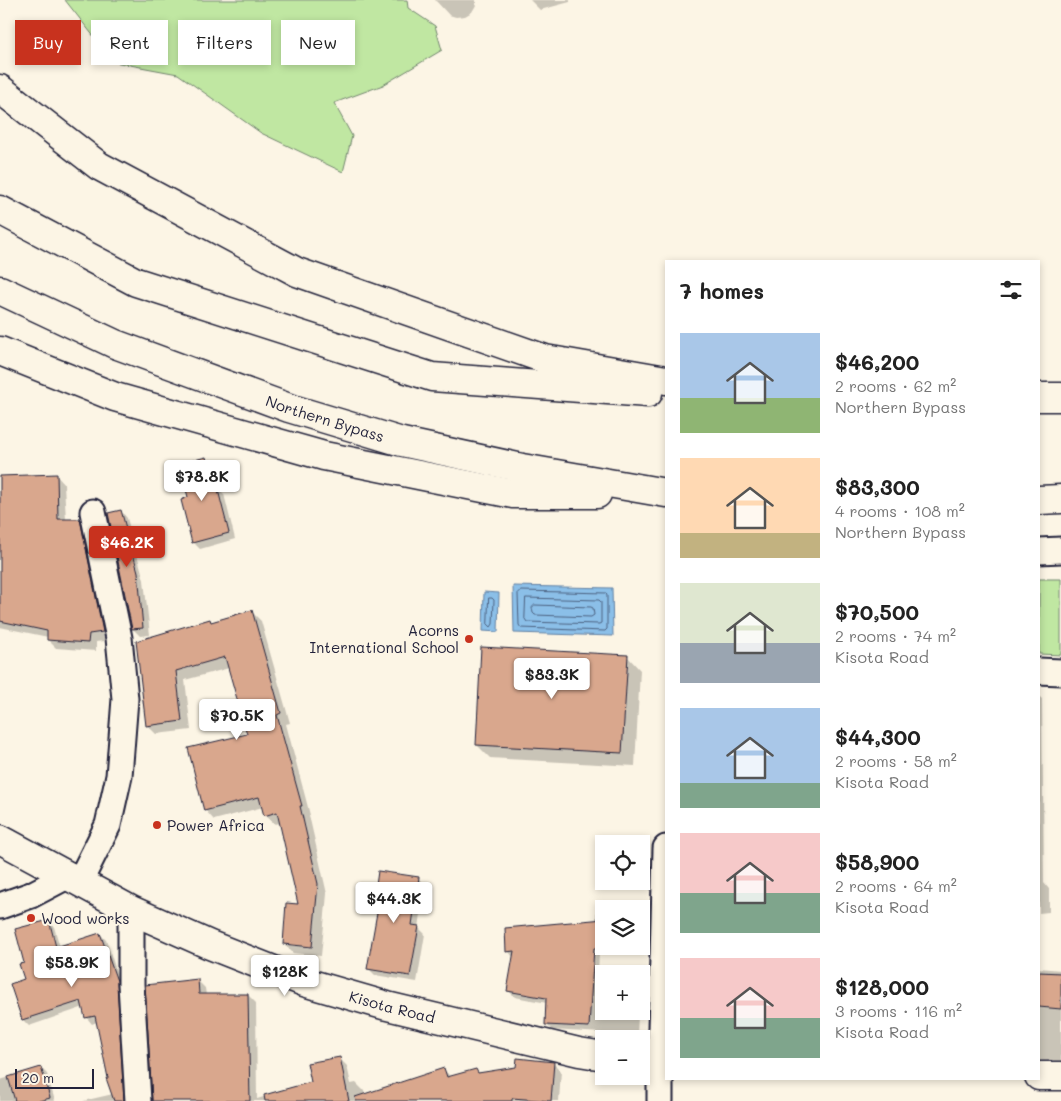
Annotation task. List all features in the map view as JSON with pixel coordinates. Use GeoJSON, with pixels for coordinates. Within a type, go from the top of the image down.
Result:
{"type":"FeatureCollection","features":[{"type":"Feature","properties":{"kind":"main road"},"geometry":{"type":"LineString","coordinates":[[0,89],[99,166],[297,272],[545,359],[665,380]]}},
{"type":"Feature","properties":{"kind":"main road"},"geometry":{"type":"LineString","coordinates":[[0,210],[136,282],[432,377],[665,394]]}},
{"type":"Feature","properties":{"kind":"main road","name":"Northern Bypass"},"geometry":{"type":"LineString","coordinates":[[0,290],[115,344],[308,413],[402,442],[522,468],[665,494]]}},
{"type":"Feature","properties":{"kind":"main road"},"geometry":{"type":"LineString","coordinates":[[0,351],[115,397],[324,456],[513,494],[665,494]]}},
{"type":"Feature","properties":{"kind":"main road"},"geometry":{"type":"LineString","coordinates":[[1040,397],[1061,397]]}},
{"type":"Feature","properties":{"kind":"main road"},"geometry":{"type":"LineString","coordinates":[[1040,500],[1061,499]]}},
{"type":"Feature","properties":{"kind":"main road","name":"Kisota Road"},"geometry":{"type":"LineString","coordinates":[[0,839],[131,910],[210,945],[304,982],[387,1006],[595,1055]]}},
{"type":"Feature","properties":{"kind":"main road"},"geometry":{"type":"LineString","coordinates":[[1040,1076],[1061,1076]]}},
{"type":"Feature","properties":{"kind":"street"},"geometry":{"type":"LineString","coordinates":[[0,906],[74,878],[108,825],[110,817],[119,776],[124,699],[119,638],[93,512]]}},
{"type":"Feature","properties":{"kind":"street"},"geometry":{"type":"LineString","coordinates":[[1040,551],[1061,550]]}},
{"type":"Feature","properties":{"kind":"street"},"geometry":{"type":"LineString","coordinates":[[1040,671],[1061,672]]}},
{"type":"Feature","properties":{"kind":"street"},"geometry":{"type":"LineString","coordinates":[[660,1101],[656,1064],[665,870]]}},
{"type":"Feature","properties":{"kind":"street"},"geometry":{"type":"LineString","coordinates":[[131,910],[132,984],[138,1101]]}},
{"type":"Feature","properties":{"kind":"green space"},"geometry":{"type":"Polygon","coordinates":[[[65,0],[407,0],[408,8],[435,26],[442,50],[383,85],[334,103],[352,136],[343,172],[261,133],[178,74],[130,65],[168,65],[168,20],[91,20],[91,33],[65,0]]]}},
{"type":"Feature","properties":{"kind":"green space"},"geometry":{"type":"Polygon","coordinates":[[[1040,579],[1061,579],[1061,655],[1040,654],[1040,579]]]}},
{"type":"Feature","properties":{"kind":"water"},"geometry":{"type":"Polygon","coordinates":[[[513,586],[612,588],[613,636],[514,633],[513,586]]]}},
{"type":"Feature","properties":{"kind":"water"},"geometry":{"type":"Polygon","coordinates":[[[484,592],[499,593],[498,632],[483,631],[484,592]]]}},
{"type":"Feature","properties":{"kind":"building"},"geometry":{"type":"Polygon","coordinates":[[[206,457],[214,487],[217,486],[229,533],[192,543],[181,500],[188,497],[179,464],[206,457]]]}},
{"type":"Feature","properties":{"kind":"building"},"geometry":{"type":"Polygon","coordinates":[[[57,474],[58,519],[80,519],[103,632],[89,634],[88,643],[47,640],[47,631],[0,621],[0,476],[57,474]]]}},
{"type":"Feature","properties":{"kind":"building"},"geometry":{"type":"Polygon","coordinates":[[[121,510],[138,572],[143,628],[132,629],[108,513],[121,510]]]}},
{"type":"Feature","properties":{"kind":"building"},"geometry":{"type":"Polygon","coordinates":[[[252,610],[281,713],[277,715],[302,806],[300,806],[318,884],[312,947],[283,944],[286,903],[298,904],[277,812],[264,816],[259,797],[204,811],[188,748],[247,734],[225,657],[176,671],[182,721],[146,726],[136,641],[210,619],[211,622],[252,610]]]}},
{"type":"Feature","properties":{"kind":"building"},"geometry":{"type":"Polygon","coordinates":[[[481,647],[628,655],[622,753],[476,745],[481,647]]]}},
{"type":"Feature","properties":{"kind":"building"},"geometry":{"type":"Polygon","coordinates":[[[378,871],[419,877],[412,925],[419,926],[410,976],[367,969],[378,907],[373,907],[378,871]]]}},
{"type":"Feature","properties":{"kind":"building"},"geometry":{"type":"Polygon","coordinates":[[[49,920],[56,947],[100,933],[117,981],[124,1101],[114,1101],[106,1078],[108,1078],[95,1016],[85,1018],[81,1001],[22,1020],[10,984],[24,979],[19,964],[24,963],[15,929],[49,920]]]}},
{"type":"Feature","properties":{"kind":"building"},"geometry":{"type":"Polygon","coordinates":[[[595,920],[595,948],[589,1027],[545,1025],[546,998],[507,991],[514,951],[506,952],[505,928],[595,920]]]}},
{"type":"Feature","properties":{"kind":"building"},"geometry":{"type":"Polygon","coordinates":[[[1040,972],[1061,973],[1061,1009],[1040,1007],[1040,972]]]}},
{"type":"Feature","properties":{"kind":"building"},"geometry":{"type":"Polygon","coordinates":[[[198,979],[199,994],[248,994],[250,1101],[152,1101],[145,985],[198,979]]]}},
{"type":"Feature","properties":{"kind":"building"},"geometry":{"type":"Polygon","coordinates":[[[340,1057],[349,1101],[265,1101],[264,1095],[311,1082],[307,1063],[340,1057]]]}},
{"type":"Feature","properties":{"kind":"building"},"geometry":{"type":"Polygon","coordinates":[[[517,1058],[554,1062],[551,1101],[512,1098],[512,1101],[356,1101],[355,1097],[444,1068],[447,1077],[476,1069],[478,1073],[516,1067],[517,1058]]]}},
{"type":"Feature","properties":{"kind":"building"},"geometry":{"type":"Polygon","coordinates":[[[41,1067],[50,1098],[39,1101],[15,1101],[8,1077],[41,1067]]]}},
{"type":"Feature","properties":{"kind":"place","name":"Acorns International School"},"geometry":{"type":"Point","coordinates":[469,639]}},
{"type":"Feature","properties":{"kind":"place","name":"Power Africa"},"geometry":{"type":"Point","coordinates":[157,825]}},
{"type":"Feature","properties":{"kind":"place","name":"Wood works"},"geometry":{"type":"Point","coordinates":[31,918]}}]}
